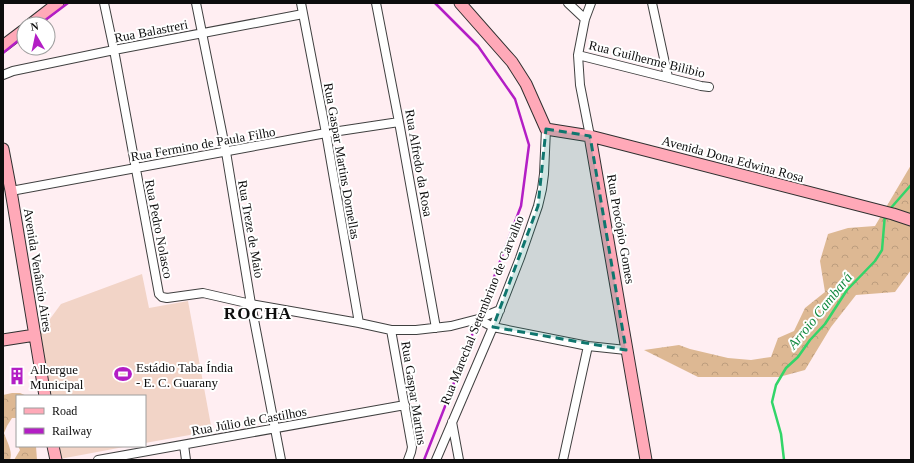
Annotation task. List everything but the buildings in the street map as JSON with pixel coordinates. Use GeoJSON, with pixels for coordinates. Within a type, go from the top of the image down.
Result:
{"type":"FeatureCollection","features":[{"type":"Feature","properties":{"kind":"street"},"geometry":{"type":"LineString","coordinates":[[41,16],[58,3]]}},
{"type":"Feature","properties":{"kind":"street","name":"Rua Pedro Nolasco"},"geometry":{"type":"LineString","coordinates":[[104,3],[159,294],[162,298],[190,294],[203,294],[252,304]]}},
{"type":"Feature","properties":{"kind":"street","name":"Rua Treze de Maio"},"geometry":{"type":"LineString","coordinates":[[196,3],[226,152],[281,460]]}},
{"type":"Feature","properties":{"kind":"street","name":"Rua Gaspar Martins Dornellas"},"geometry":{"type":"LineString","coordinates":[[302,3],[359,323]]}},
{"type":"Feature","properties":{"kind":"street","name":"Rua Alfredo da Rosa"},"geometry":{"type":"LineString","coordinates":[[376,3],[436,328]]}},
{"type":"Feature","properties":{"kind":"street","name":"Rua Marechal Setembrino de Carvalho"},"geometry":{"type":"LineString","coordinates":[[436,460],[493,328],[520,258],[538,206],[544,174],[546,129],[526,84],[512,62],[460,3]]}},
{"type":"Feature","properties":{"kind":"street"},"geometry":{"type":"LineString","coordinates":[[568,3],[585,19]]}},
{"type":"Feature","properties":{"kind":"street","name":"Rua Procópio Gomes"},"geometry":{"type":"LineString","coordinates":[[591,3],[585,19],[578,55],[580,85],[646,460]]}},
{"type":"Feature","properties":{"kind":"street"},"geometry":{"type":"LineString","coordinates":[[652,3],[668,77]]}},
{"type":"Feature","properties":{"kind":"street","name":"Rua Balastreri"},"geometry":{"type":"LineString","coordinates":[[3,75],[13,71],[114,50],[303,14]]}},
{"type":"Feature","properties":{"kind":"street"},"geometry":{"type":"LineString","coordinates":[[3,46],[16,36]]}},
{"type":"Feature","properties":{"kind":"street","name":"Rua Guilherme Bilibio"},"geometry":{"type":"LineString","coordinates":[[578,55],[709,87]]}},
{"type":"Feature","properties":{"kind":"street","name":"Rua Fermino de Paula Filho"},"geometry":{"type":"LineString","coordinates":[[11,191],[326,133],[399,122]]}},
{"type":"Feature","properties":{"kind":"street","name":"Avenida Dona Edwina Rosa"},"geometry":{"type":"LineString","coordinates":[[546,129],[590,136],[879,210],[911,220]]}},
{"type":"Feature","properties":{"kind":"street","name":"Avenida Venâncio Aires"},"geometry":{"type":"LineString","coordinates":[[3,149],[45,395]]}},
{"type":"Feature","properties":{"kind":"street"},"geometry":{"type":"LineString","coordinates":[[252,304],[391,330],[416,330],[451,326],[478,319],[500,310]]}},
{"type":"Feature","properties":{"kind":"street"},"geometry":{"type":"LineString","coordinates":[[478,319],[493,328],[588,346],[626,350]]}},
{"type":"Feature","properties":{"kind":"street","name":"Rua Gaspar Martins"},"geometry":{"type":"LineString","coordinates":[[391,330],[412,447],[412,452],[408,460]]}},
{"type":"Feature","properties":{"kind":"street"},"geometry":{"type":"LineString","coordinates":[[3,340],[35,335]]}},
{"type":"Feature","properties":{"kind":"street"},"geometry":{"type":"LineString","coordinates":[[563,460],[588,346]]}},
{"type":"Feature","properties":{"kind":"street","name":"Rua Júlio de Castilhos"},"geometry":{"type":"LineString","coordinates":[[98,460],[405,406]]}},
{"type":"Feature","properties":{"kind":"street"},"geometry":{"type":"LineString","coordinates":[[452,422],[459,460]]}},
{"type":"Feature","properties":{"kind":"street"},"geometry":{"type":"LineString","coordinates":[[184,445],[186,460]]}},
{"type":"Feature","properties":{"kind":"street"},"geometry":{"type":"LineString","coordinates":[[53,447],[56,460]]}},
{"type":"Feature","properties":{"kind":"highlighted area"},"geometry":{"type":"Polygon","coordinates":[[[546,129],[590,136],[626,350],[493,327],[538,206],[546,129]]]}},
{"type":"Feature","properties":{"kind":"green space"},"geometry":{"type":"Polygon","coordinates":[[[911,165],[911,270],[895,292],[856,295],[831,327],[805,370],[779,377],[698,377],[644,350],[679,345],[728,358],[751,360],[771,357],[778,338],[794,331],[805,308],[825,292],[820,261],[828,234],[848,228],[875,226],[911,165]]]}},
{"type":"Feature","properties":{"kind":"green space"},"geometry":{"type":"Polygon","coordinates":[[[20,393],[25,395],[16,395],[16,418],[12,418],[4,433],[10,450],[10,460],[3,460],[3,395],[20,393]]]}},
{"type":"Feature","properties":{"kind":"green space"},"geometry":{"type":"Polygon","coordinates":[[[18,447],[36,447],[37,460],[14,460],[20,450],[18,447]]]}},
{"type":"Feature","properties":{"kind":"shaded area","name":"Estádio Taba Índia - E. C. Guarany"},"geometry":{"type":"Polygon","coordinates":[[[142,274],[149,308],[188,301],[212,431],[146,443],[146,395],[49,395],[39,334],[61,304],[142,274]]]}},
{"type":"Feature","properties":{"kind":"shaded area"},"geometry":{"type":"Polygon","coordinates":[[[58,447],[124,447],[60,459],[58,447]]]}},
{"type":"Feature","properties":{"kind":"waterway","name":"Arroio Cambará"},"geometry":{"type":"LineString","coordinates":[[890,209],[911,185]]}},
{"type":"Feature","properties":{"kind":"waterway","name":"Arroio Cambará"},"geometry":{"type":"LineString","coordinates":[[784,460],[781,434],[772,402],[776,385],[786,368],[798,357],[810,340],[825,324],[847,290],[875,261],[882,250],[885,214]]}},
{"type":"Feature","properties":{"kind":"railway"},"geometry":{"type":"LineString","coordinates":[[51,16],[68,3]]}},
{"type":"Feature","properties":{"kind":"railway"},"geometry":{"type":"LineString","coordinates":[[424,460],[521,206],[529,145],[515,99],[478,46],[435,3]]}},
{"type":"Feature","properties":{"kind":"railway"},"geometry":{"type":"LineString","coordinates":[[3,53],[16,42]]}},
{"type":"Feature","properties":{"kind":"place","name":"Estádio Taba Índia - E. C. Guarany"},"geometry":{"type":"Point","coordinates":[123,374]}},
{"type":"Feature","properties":{"kind":"place","name":"Albergue Municipal"},"geometry":{"type":"Point","coordinates":[17,376]}},
{"type":"Feature","properties":{"kind":"district","name":"ROCHA"},"geometry":{"type":"Point","coordinates":[258,313]}}]}
